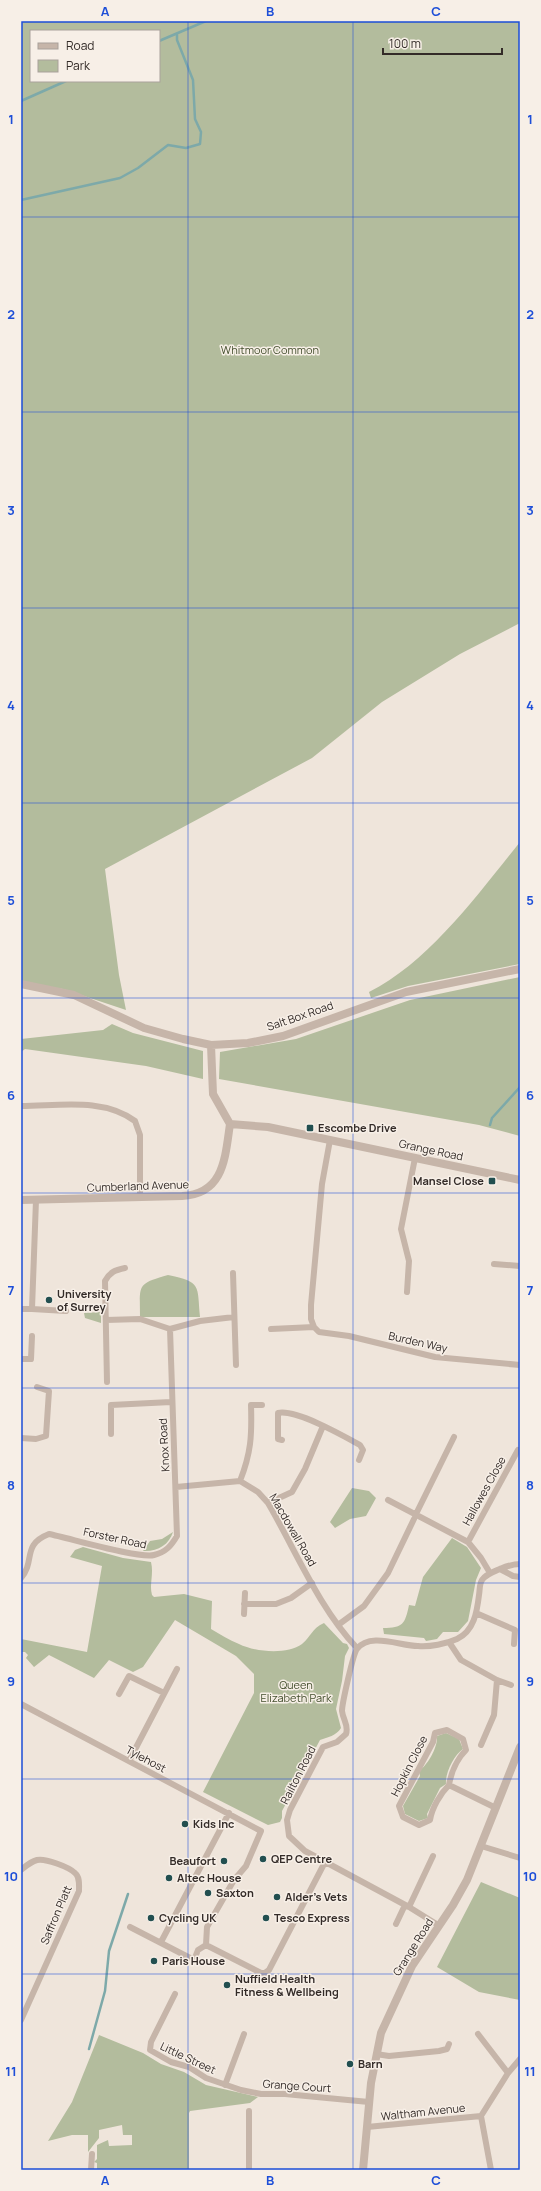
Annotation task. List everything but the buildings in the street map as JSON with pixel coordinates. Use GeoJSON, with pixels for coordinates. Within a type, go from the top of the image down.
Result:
{"type":"FeatureCollection","features":[{"type":"Feature","properties":{"kind":"street","name":"Salt Box Road"},"geometry":{"type":"LineString","coordinates":[[21,984],[74,995],[144,1028],[168,1036],[211,1044],[248,1043],[283,1036],[406,992],[520,969]]}},
{"type":"Feature","properties":{"kind":"street"},"geometry":{"type":"LineString","coordinates":[[211,1044],[212,1094],[230,1124]]}},
{"type":"Feature","properties":{"kind":"street"},"geometry":{"type":"LineString","coordinates":[[21,1106],[92,1105],[118,1110],[135,1120],[140,1134],[140,1197]]}},
{"type":"Feature","properties":{"kind":"street","name":"Grange Road"},"geometry":{"type":"LineString","coordinates":[[230,1124],[268,1127],[520,1180]]}},
{"type":"Feature","properties":{"kind":"street","name":"Cumberland Avenue"},"geometry":{"type":"LineString","coordinates":[[21,1200],[191,1196],[212,1186],[224,1161],[230,1124]]}},
{"type":"Feature","properties":{"kind":"street"},"geometry":{"type":"LineString","coordinates":[[271,1329],[314,1327],[311,1319],[311,1305],[322,1184],[330,1140]]}},
{"type":"Feature","properties":{"kind":"street"},"geometry":{"type":"LineString","coordinates":[[407,1292],[410,1261],[400,1229],[415,1158]]}},
{"type":"Feature","properties":{"kind":"street"},"geometry":{"type":"LineString","coordinates":[[32,1309],[36,1200]]}},
{"type":"Feature","properties":{"kind":"street"},"geometry":{"type":"LineString","coordinates":[[494,1264],[520,1266]]}},
{"type":"Feature","properties":{"kind":"street"},"geometry":{"type":"LineString","coordinates":[[107,1382],[105,1281],[109,1274],[115,1270],[125,1268]]}},
{"type":"Feature","properties":{"kind":"street"},"geometry":{"type":"LineString","coordinates":[[233,1272],[236,1365]]}},
{"type":"Feature","properties":{"kind":"street"},"geometry":{"type":"LineString","coordinates":[[21,1309],[66,1311]]}},
{"type":"Feature","properties":{"kind":"street"},"geometry":{"type":"LineString","coordinates":[[106,1320],[140,1320],[170,1329],[200,1321],[234,1317]]}},
{"type":"Feature","properties":{"kind":"street","name":"Burden Way"},"geometry":{"type":"LineString","coordinates":[[314,1327],[319,1332],[349,1336],[435,1357],[520,1365]]}},
{"type":"Feature","properties":{"kind":"street","name":"Knox Road"},"geometry":{"type":"LineString","coordinates":[[170,1329],[171,1402],[176,1487]]}},
{"type":"Feature","properties":{"kind":"street"},"geometry":{"type":"LineString","coordinates":[[21,1359],[31,1359],[32,1336]]}},
{"type":"Feature","properties":{"kind":"street"},"geometry":{"type":"LineString","coordinates":[[21,1438],[46,1436],[49,1391],[37,1387]]}},
{"type":"Feature","properties":{"kind":"street","name":"Knox Road"},"geometry":{"type":"LineString","coordinates":[[111,1434],[111,1405],[171,1402]]}},
{"type":"Feature","properties":{"kind":"street"},"geometry":{"type":"LineString","coordinates":[[176,1487],[240,1481],[249,1459],[251,1444],[251,1405],[262,1405]]}},
{"type":"Feature","properties":{"kind":"street"},"geometry":{"type":"LineString","coordinates":[[282,1440],[278,1438],[278,1413],[286,1411],[323,1426],[360,1445],[363,1450],[359,1460]]}},
{"type":"Feature","properties":{"kind":"street"},"geometry":{"type":"LineString","coordinates":[[268,1503],[292,1492],[323,1426]]}},
{"type":"Feature","properties":{"kind":"street"},"geometry":{"type":"LineString","coordinates":[[338,1625],[364,1606],[384,1579],[454,1438]]}},
{"type":"Feature","properties":{"kind":"street","name":"Hallowes Close"},"geometry":{"type":"LineString","coordinates":[[468,1542],[518,1450]]}},
{"type":"Feature","properties":{"kind":"street","name":"Macdowall Road"},"geometry":{"type":"LineString","coordinates":[[240,1481],[258,1492],[268,1503],[312,1583],[338,1625],[357,1648]]}},
{"type":"Feature","properties":{"kind":"street","name":"Forster Road"},"geometry":{"type":"LineString","coordinates":[[21,1578],[26,1572],[31,1550],[37,1539],[49,1534],[144,1556],[163,1552],[169,1548],[177,1536],[176,1487]]}},
{"type":"Feature","properties":{"kind":"street"},"geometry":{"type":"LineString","coordinates":[[388,1500],[415,1516],[468,1542],[481,1558],[490,1573]]}},
{"type":"Feature","properties":{"kind":"street"},"geometry":{"type":"LineString","coordinates":[[357,1648],[362,1644],[373,1641],[418,1646],[449,1642],[464,1634],[472,1624],[476,1613],[481,1581],[490,1573],[513,1564],[520,1564]]}},
{"type":"Feature","properties":{"kind":"street"},"geometry":{"type":"LineString","coordinates":[[500,1569],[513,1576],[520,1577]]}},
{"type":"Feature","properties":{"kind":"street"},"geometry":{"type":"LineString","coordinates":[[244,1604],[276,1604],[291,1598],[312,1583]]}},
{"type":"Feature","properties":{"kind":"street"},"geometry":{"type":"LineString","coordinates":[[244,1614],[245,1593]]}},
{"type":"Feature","properties":{"kind":"street"},"geometry":{"type":"LineString","coordinates":[[476,1613],[515,1630],[514,1644]]}},
{"type":"Feature","properties":{"kind":"street"},"geometry":{"type":"LineString","coordinates":[[449,1642],[461,1660],[497,1680],[511,1685]]}},
{"type":"Feature","properties":{"kind":"street","name":"Railton Road"},"geometry":{"type":"LineString","coordinates":[[357,1648],[351,1659],[342,1709],[348,1729],[346,1734],[337,1742],[323,1747],[287,1820],[289,1836],[305,1851],[407,1906],[438,1925]]}},
{"type":"Feature","properties":{"kind":"street"},"geometry":{"type":"LineString","coordinates":[[129,1761],[177,1669]]}},
{"type":"Feature","properties":{"kind":"street"},"geometry":{"type":"LineString","coordinates":[[119,1694],[129,1676],[164,1693]]}},
{"type":"Feature","properties":{"kind":"street"},"geometry":{"type":"LineString","coordinates":[[481,1745],[494,1715],[497,1680]]}},
{"type":"Feature","properties":{"kind":"street","name":"Tylehost"},"geometry":{"type":"LineString","coordinates":[[21,1704],[261,1831],[246,1866],[234,1880],[207,1927],[206,1945]]}},
{"type":"Feature","properties":{"kind":"street","name":"Hopkin Close"},"geometry":{"type":"LineString","coordinates":[[446,1730],[463,1739],[466,1750],[461,1755],[450,1777],[449,1785],[443,1792],[431,1814],[430,1820],[419,1824],[402,1817],[399,1806],[433,1742],[435,1733],[446,1730]]}},
{"type":"Feature","properties":{"kind":"street","name":"Grange Road"},"geometry":{"type":"LineString","coordinates":[[363,2170],[369,2102],[376,2054],[381,2032],[405,1979],[438,1925],[453,1906],[467,1880],[518,1758],[520,1747]]}},
{"type":"Feature","properties":{"kind":"street"},"geometry":{"type":"LineString","coordinates":[[449,1785],[496,1808]]}},
{"type":"Feature","properties":{"kind":"street"},"geometry":{"type":"LineString","coordinates":[[161,1942],[229,1813]]}},
{"type":"Feature","properties":{"kind":"street"},"geometry":{"type":"LineString","coordinates":[[481,1846],[520,1858]]}},
{"type":"Feature","properties":{"kind":"street"},"geometry":{"type":"LineString","coordinates":[[396,1924],[433,1856]]}},
{"type":"Feature","properties":{"kind":"street","name":"Saffron Platt"},"geometry":{"type":"LineString","coordinates":[[21,1870],[38,1859],[48,1860],[76,1873],[80,1882],[79,1891],[21,2020]]}},
{"type":"Feature","properties":{"kind":"street"},"geometry":{"type":"LineString","coordinates":[[130,1927],[194,1960],[198,1950],[206,1945],[261,1973],[265,1973],[269,1970],[325,1862]]}},
{"type":"Feature","properties":{"kind":"street","name":"Little Street"},"geometry":{"type":"LineString","coordinates":[[175,1994],[151,2042],[150,2050],[171,2062],[189,2067],[206,2078],[225,2085],[244,2034]]}},
{"type":"Feature","properties":{"kind":"street"},"geometry":{"type":"LineString","coordinates":[[478,2034],[508,2073]]}},
{"type":"Feature","properties":{"kind":"street"},"geometry":{"type":"LineString","coordinates":[[376,2054],[388,2056],[439,2051],[446,2049],[449,2044]]}},
{"type":"Feature","properties":{"kind":"street","name":"Waltham Avenue"},"geometry":{"type":"LineString","coordinates":[[491,2170],[481,2116],[508,2073],[520,2059]]}},
{"type":"Feature","properties":{"kind":"street","name":"Grange Court"},"geometry":{"type":"LineString","coordinates":[[225,2085],[261,2094],[285,2094],[369,2102]]}},
{"type":"Feature","properties":{"kind":"street"},"geometry":{"type":"LineString","coordinates":[[249,2111],[249,2170]]}},
{"type":"Feature","properties":{"kind":"street","name":"Waltham Avenue"},"geometry":{"type":"LineString","coordinates":[[366,2127],[481,2116]]}},
{"type":"Feature","properties":{"kind":"street"},"geometry":{"type":"LineString","coordinates":[[91,2170],[92,2154]]}},
{"type":"Feature","properties":{"kind":"green space","name":"Whitmoor Common"},"geometry":{"type":"Polygon","coordinates":[[[21,21],[520,21],[520,623],[460,654],[382,702],[312,758],[105,869],[119,975],[126,1010],[63,989],[21,984],[21,21]]]}},
{"type":"Feature","properties":{"kind":"green space"},"geometry":{"type":"Polygon","coordinates":[[[520,842],[520,964],[408,986],[371,998],[369,992],[391,979],[432,945],[470,904],[520,842]]]}},
{"type":"Feature","properties":{"kind":"green space"},"geometry":{"type":"Polygon","coordinates":[[[520,977],[520,1136],[479,1125],[219,1079],[220,1052],[296,1039],[410,1000],[520,977]]]}},
{"type":"Feature","properties":{"kind":"green space"},"geometry":{"type":"Polygon","coordinates":[[[112,1024],[133,1033],[203,1051],[203,1079],[146,1066],[25,1049],[21,1052],[21,1039],[103,1030],[112,1024]]]}},
{"type":"Feature","properties":{"kind":"green space"},"geometry":{"type":"Polygon","coordinates":[[[168,1275],[187,1280],[196,1287],[199,1298],[200,1317],[140,1317],[140,1292],[142,1287],[150,1281],[168,1275]]]}},
{"type":"Feature","properties":{"kind":"green space"},"geometry":{"type":"Polygon","coordinates":[[[101,1312],[101,1323],[85,1318],[84,1313],[101,1312]]]}},
{"type":"Feature","properties":{"kind":"green space"},"geometry":{"type":"Polygon","coordinates":[[[352,1488],[369,1491],[376,1498],[366,1516],[350,1519],[335,1528],[330,1522],[352,1488]]]}},
{"type":"Feature","properties":{"kind":"green space"},"geometry":{"type":"Polygon","coordinates":[[[173,1532],[169,1541],[162,1547],[143,1551],[150,1541],[162,1539],[173,1532]]]}},
{"type":"Feature","properties":{"kind":"green space"},"geometry":{"type":"Polygon","coordinates":[[[452,1538],[467,1547],[481,1568],[476,1580],[468,1621],[458,1632],[443,1632],[437,1639],[426,1641],[424,1638],[384,1634],[383,1628],[395,1627],[402,1624],[406,1617],[409,1605],[415,1606],[423,1577],[452,1538]]]}},
{"type":"Feature","properties":{"kind":"green space","name":"Queen Elizabeth Park"},"geometry":{"type":"Polygon","coordinates":[[[83,1547],[123,1558],[151,1562],[151,1591],[154,1597],[184,1594],[212,1601],[211,1629],[246,1647],[271,1651],[288,1650],[302,1644],[316,1628],[324,1623],[343,1643],[347,1644],[349,1648],[345,1656],[342,1681],[336,1709],[341,1728],[334,1735],[320,1740],[282,1811],[282,1818],[280,1822],[268,1825],[203,1792],[254,1693],[254,1674],[236,1656],[175,1620],[143,1667],[133,1672],[109,1660],[94,1678],[49,1655],[34,1667],[26,1658],[28,1655],[25,1652],[21,1652],[21,1639],[87,1652],[102,1566],[70,1557],[75,1550],[83,1547]]]}},
{"type":"Feature","properties":{"kind":"green space"},"geometry":{"type":"Polygon","coordinates":[[[446,1733],[459,1739],[463,1749],[456,1755],[447,1775],[446,1784],[440,1788],[427,1814],[428,1818],[419,1821],[405,1814],[403,1806],[420,1776],[419,1771],[426,1765],[432,1755],[436,1745],[437,1736],[446,1733]]]}},
{"type":"Feature","properties":{"kind":"green space"},"geometry":{"type":"Polygon","coordinates":[[[481,1882],[520,1898],[520,2000],[479,1992],[437,1967],[481,1882]]]}},
{"type":"Feature","properties":{"kind":"green space"},"geometry":{"type":"Polygon","coordinates":[[[99,2035],[143,2053],[161,2064],[184,2072],[206,2085],[258,2097],[250,2103],[190,2111],[189,2170],[97,2170],[97,2163],[94,2162],[97,2159],[97,2145],[108,2140],[109,2146],[132,2145],[132,2135],[123,2135],[122,2125],[99,2130],[99,2138],[88,2152],[88,2135],[72,2135],[48,2141],[72,2102],[99,2035]]]}},
{"type":"Feature","properties":{"kind":"waterway"},"geometry":{"type":"LineString","coordinates":[[160,41],[206,21]]}},
{"type":"Feature","properties":{"kind":"waterway"},"geometry":{"type":"LineString","coordinates":[[21,200],[120,178],[138,168],[168,145],[186,148],[200,144],[201,132],[195,119],[193,80],[177,40],[177,34]]}},
{"type":"Feature","properties":{"kind":"waterway"},"geometry":{"type":"LineString","coordinates":[[21,101],[64,82]]}},
{"type":"Feature","properties":{"kind":"waterway"},"geometry":{"type":"LineString","coordinates":[[490,1125],[492,1118],[520,1087]]}},
{"type":"Feature","properties":{"kind":"waterway"},"geometry":{"type":"LineString","coordinates":[[89,2049],[105,1991],[109,1951],[128,1894]]}},
{"type":"Feature","properties":{"kind":"place","name":"Escombe Drive"},"geometry":{"type":"Point","coordinates":[310,1128]}},
{"type":"Feature","properties":{"kind":"place","name":"Mansel Close"},"geometry":{"type":"Point","coordinates":[492,1181]}},
{"type":"Feature","properties":{"kind":"place","name":"University of Surrey"},"geometry":{"type":"Point","coordinates":[49,1300]}},
{"type":"Feature","properties":{"kind":"place","name":"Kids Inc"},"geometry":{"type":"Point","coordinates":[185,1824]}},
{"type":"Feature","properties":{"kind":"place","name":"QEP Centre"},"geometry":{"type":"Point","coordinates":[263,1859]}},
{"type":"Feature","properties":{"kind":"place","name":"Beaufort"},"geometry":{"type":"Point","coordinates":[224,1861]}},
{"type":"Feature","properties":{"kind":"place","name":"Altec House"},"geometry":{"type":"Point","coordinates":[169,1878]}},
{"type":"Feature","properties":{"kind":"place","name":"Saxton"},"geometry":{"type":"Point","coordinates":[208,1893]}},
{"type":"Feature","properties":{"kind":"place","name":"Alder's Vets"},"geometry":{"type":"Point","coordinates":[277,1897]}},
{"type":"Feature","properties":{"kind":"place","name":"Cycling UK"},"geometry":{"type":"Point","coordinates":[151,1918]}},
{"type":"Feature","properties":{"kind":"place","name":"Tesco Express"},"geometry":{"type":"Point","coordinates":[266,1918]}},
{"type":"Feature","properties":{"kind":"place","name":"Paris House"},"geometry":{"type":"Point","coordinates":[154,1961]}},
{"type":"Feature","properties":{"kind":"place","name":"Nuffield Health Fitness & Wellbeing"},"geometry":{"type":"Point","coordinates":[227,1985]}},
{"type":"Feature","properties":{"kind":"place","name":"Barn"},"geometry":{"type":"Point","coordinates":[350,2064]}}]}
